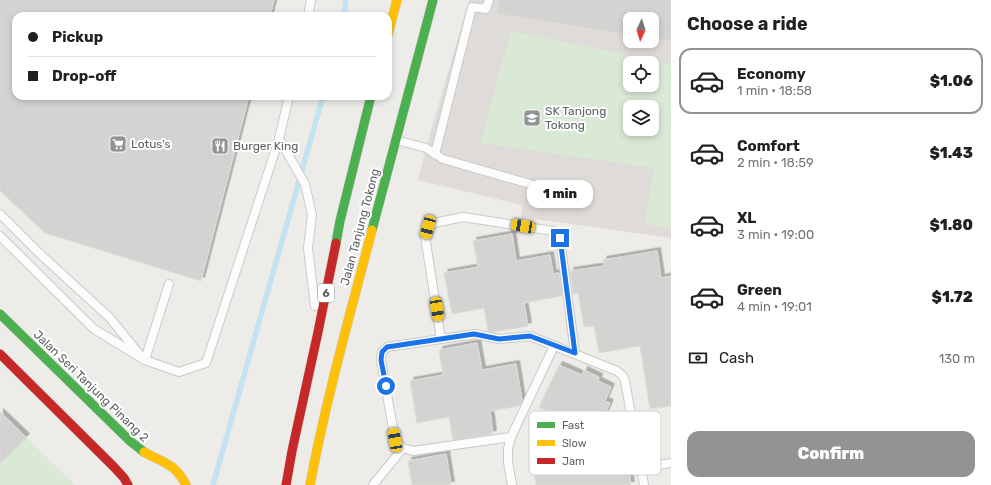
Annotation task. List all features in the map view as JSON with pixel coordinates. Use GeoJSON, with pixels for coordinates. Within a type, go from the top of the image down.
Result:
{"type":"FeatureCollection","features":[{"type":"Feature","properties":{"kind":"main road"},"geometry":{"type":"LineString","coordinates":[[392,19],[397,0]]}},
{"type":"Feature","properties":{"kind":"main road","name":"Jalan Tanjung Tokong"},"geometry":{"type":"LineString","coordinates":[[310,485],[331,389],[433,0]]}},
{"type":"Feature","properties":{"kind":"main road","name":"Jalan Tanjung Tokong"},"geometry":{"type":"LineString","coordinates":[[286,485],[340,221],[371,100]]}},
{"type":"Feature","properties":{"kind":"main road","name":"Jalan Seri Tanjung Pinang 2"},"geometry":{"type":"LineString","coordinates":[[0,314],[130,441],[142,451],[177,470],[183,477],[186,485]]}},
{"type":"Feature","properties":{"kind":"main road"},"geometry":{"type":"LineString","coordinates":[[0,354],[114,467],[128,485]]}},
{"type":"Feature","properties":{"kind":"lane"},"geometry":{"type":"LineString","coordinates":[[309,12],[311,0]]}},
{"type":"Feature","properties":{"kind":"lane"},"geometry":{"type":"LineString","coordinates":[[435,154],[472,7],[486,9],[489,0]]}},
{"type":"Feature","properties":{"kind":"lane"},"geometry":{"type":"LineString","coordinates":[[0,236],[94,328],[145,360],[179,372],[206,363],[279,139],[288,100]]}},
{"type":"Feature","properties":{"kind":"lane"},"geometry":{"type":"LineString","coordinates":[[279,139],[305,184],[312,215],[308,248],[318,332]]}},
{"type":"Feature","properties":{"kind":"lane"},"geometry":{"type":"LineString","coordinates":[[396,140],[426,148],[443,159],[551,190]]}},
{"type":"Feature","properties":{"kind":"lane"},"geometry":{"type":"LineString","coordinates":[[0,214],[38,252],[110,318],[145,360]]}},
{"type":"Feature","properties":{"kind":"lane"},"geometry":{"type":"LineString","coordinates":[[441,339],[426,236],[428,227],[434,223],[463,217],[553,231],[560,238],[575,353]]}},
{"type":"Feature","properties":{"kind":"lane"},"geometry":{"type":"LineString","coordinates":[[145,360],[169,284]]}},
{"type":"Feature","properties":{"kind":"lane"},"geometry":{"type":"LineString","coordinates":[[511,437],[413,451],[402,448],[395,440],[381,360],[382,352],[387,347],[474,334],[499,339],[530,336],[617,371],[623,376],[625,381],[630,411]]}},
{"type":"Feature","properties":{"kind":"lane"},"geometry":{"type":"LineString","coordinates":[[512,485],[508,462],[508,450],[511,437],[554,346]]}},
{"type":"Feature","properties":{"kind":"lane"},"geometry":{"type":"LineString","coordinates":[[373,485],[402,448]]}},
{"type":"Feature","properties":{"kind":"lane"},"geometry":{"type":"LineString","coordinates":[[661,465],[671,463]]}},
{"type":"Feature","properties":{"kind":"lane"},"geometry":{"type":"LineString","coordinates":[[642,475],[644,485]]}},
{"type":"Feature","properties":{"kind":"shaded area","name":"SK Tanjong Tokong"},"geometry":{"type":"Polygon","coordinates":[[[469,0],[671,0],[671,238],[521,217],[522,205],[418,180],[469,0]]]}},
{"type":"Feature","properties":{"kind":"green space"},"geometry":{"type":"Polygon","coordinates":[[[511,31],[632,56],[623,56],[623,92],[659,92],[659,62],[671,64],[671,228],[645,224],[654,168],[480,143],[511,31]]]}},
{"type":"Feature","properties":{"kind":"green space"},"geometry":{"type":"Polygon","coordinates":[[[26,437],[75,485],[0,485],[0,457],[3,460],[26,437]]]}},
{"type":"Feature","properties":{"kind":"building","name":"Lotus's"},"geometry":{"type":"Polygon","coordinates":[[[0,0],[274,0],[271,12],[12,12],[12,100],[248,100],[201,281],[45,233],[0,191],[0,0]]]}},
{"type":"Feature","properties":{"kind":"building"},"geometry":{"type":"Polygon","coordinates":[[[499,0],[671,0],[671,41],[659,39],[659,12],[623,12],[623,34],[497,14],[499,0]]]}},
{"type":"Feature","properties":{"kind":"building"},"geometry":{"type":"Polygon","coordinates":[[[512,234],[516,261],[550,255],[553,274],[559,273],[562,296],[524,303],[528,326],[493,332],[488,331],[484,308],[452,314],[444,273],[478,267],[473,241],[512,234]]]}},
{"type":"Feature","properties":{"kind":"building"},"geometry":{"type":"Polygon","coordinates":[[[657,251],[661,278],[671,276],[671,406],[650,409],[640,346],[599,353],[594,326],[584,327],[578,293],[573,294],[570,271],[604,266],[603,260],[657,251]]]}},
{"type":"Feature","properties":{"kind":"building"},"geometry":{"type":"Polygon","coordinates":[[[477,343],[482,370],[516,364],[522,401],[519,406],[490,411],[493,434],[453,440],[449,417],[417,423],[410,381],[443,375],[439,350],[477,343]]]}},
{"type":"Feature","properties":{"kind":"building"},"geometry":{"type":"Polygon","coordinates":[[[559,365],[582,375],[584,370],[599,377],[598,381],[611,387],[605,401],[610,403],[606,411],[548,411],[539,407],[559,365]]]}},
{"type":"Feature","properties":{"kind":"building"},"geometry":{"type":"Polygon","coordinates":[[[0,412],[26,437],[0,463],[0,412]]]}},
{"type":"Feature","properties":{"kind":"building"},"geometry":{"type":"Polygon","coordinates":[[[446,454],[451,485],[412,485],[408,461],[446,454]]]}},
{"type":"Feature","properties":{"kind":"building"},"geometry":{"type":"Polygon","coordinates":[[[534,475],[629,475],[631,485],[536,485],[534,475]]]}},
{"type":"Feature","properties":{"kind":"waterway"},"geometry":{"type":"LineString","coordinates":[[344,12],[346,0]]}},
{"type":"Feature","properties":{"kind":"waterway"},"geometry":{"type":"LineString","coordinates":[[213,485],[322,100]]}},
{"type":"Feature","properties":{"kind":"traffic: fast"},"geometry":{"type":"LineString","coordinates":[[372,230],[433,0]]}},
{"type":"Feature","properties":{"kind":"traffic: fast"},"geometry":{"type":"LineString","coordinates":[[336,243],[370,100]]}},
{"type":"Feature","properties":{"kind":"traffic: fast"},"geometry":{"type":"LineString","coordinates":[[0,314],[130,441],[144,452]]}},
{"type":"Feature","properties":{"kind":"traffic: slow"},"geometry":{"type":"LineString","coordinates":[[392,19],[397,0]]}},
{"type":"Feature","properties":{"kind":"traffic: slow"},"geometry":{"type":"LineString","coordinates":[[310,485],[331,389],[372,230]]}},
{"type":"Feature","properties":{"kind":"traffic: slow"},"geometry":{"type":"LineString","coordinates":[[144,452],[168,464],[177,472],[186,485]]}},
{"type":"Feature","properties":{"kind":"traffic: jam"},"geometry":{"type":"LineString","coordinates":[[286,485],[336,243]]}},
{"type":"Feature","properties":{"kind":"traffic: jam"},"geometry":{"type":"LineString","coordinates":[[0,354],[114,467],[128,485]]}},
{"type":"Feature","properties":{"kind":"place","name":"SK Tanjong Tokong"},"geometry":{"type":"Point","coordinates":[532,118]}},
{"type":"Feature","properties":{"kind":"place","name":"Lotus's"},"geometry":{"type":"Point","coordinates":[118,144]}},
{"type":"Feature","properties":{"kind":"place","name":"Burger King"},"geometry":{"type":"Point","coordinates":[220,146]}},
{"type":"Feature","properties":{"kind":"route"},"geometry":{"type":"LineString","coordinates":[[386,386],[381,360],[382,352],[387,347],[474,334],[499,339],[530,336],[575,353],[560,238]]}}]}
